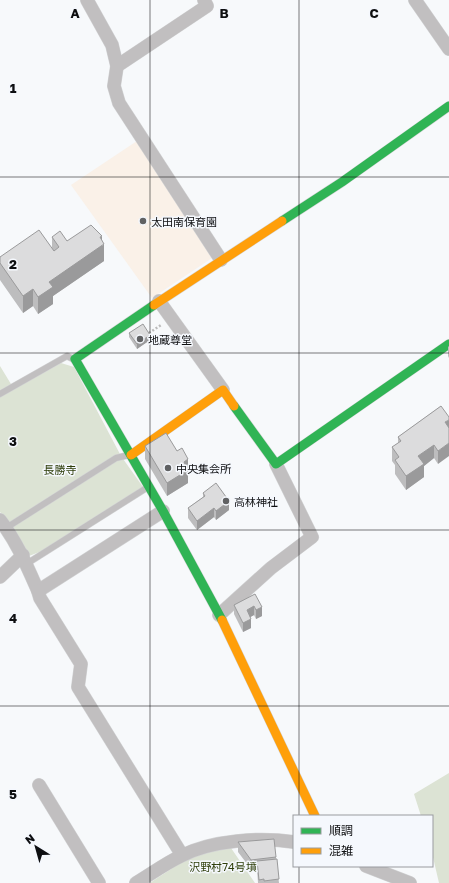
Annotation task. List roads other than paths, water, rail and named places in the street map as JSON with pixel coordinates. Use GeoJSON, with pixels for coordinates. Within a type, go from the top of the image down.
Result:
{"type":"FeatureCollection","features":[{"type":"Feature","properties":{"kind":"street"},"geometry":{"type":"LineString","coordinates":[[87,0],[112,45],[117,66],[114,86],[118,103],[221,260]]}},
{"type":"Feature","properties":{"kind":"street"},"geometry":{"type":"LineString","coordinates":[[117,66],[207,6],[204,0]]}},
{"type":"Feature","properties":{"kind":"street"},"geometry":{"type":"LineString","coordinates":[[415,0],[449,49]]}},
{"type":"Feature","properties":{"kind":"street"},"geometry":{"type":"LineString","coordinates":[[315,815],[219,615],[149,486],[74,359],[221,260],[342,182],[449,106]]}},
{"type":"Feature","properties":{"kind":"street"},"geometry":{"type":"LineString","coordinates":[[159,301],[276,464],[312,537],[271,568],[219,615]]}},
{"type":"Feature","properties":{"kind":"street"},"geometry":{"type":"LineString","coordinates":[[276,464],[449,344]]}},
{"type":"Feature","properties":{"kind":"street"},"geometry":{"type":"LineString","coordinates":[[131,455],[223,390]]}},
{"type":"Feature","properties":{"kind":"street"},"geometry":{"type":"LineString","coordinates":[[38,591],[163,511]]}},
{"type":"Feature","properties":{"kind":"street"},"geometry":{"type":"LineString","coordinates":[[3,524],[25,561],[40,598],[81,664],[78,687],[182,855]]}},
{"type":"Feature","properties":{"kind":"street"},"geometry":{"type":"LineString","coordinates":[[0,577],[25,561]]}},
{"type":"Feature","properties":{"kind":"street"},"geometry":{"type":"LineString","coordinates":[[39,785],[99,883]]}},
{"type":"Feature","properties":{"kind":"street"},"geometry":{"type":"LineString","coordinates":[[136,883],[182,855],[214,844],[274,839],[293,842]]}},
{"type":"Feature","properties":{"kind":"street"},"geometry":{"type":"LineString","coordinates":[[369,867],[410,883]]}},
{"type":"Feature","properties":{"kind":"lane"},"geometry":{"type":"LineString","coordinates":[[0,394],[67,356],[74,359]]}},
{"type":"Feature","properties":{"kind":"lane"},"geometry":{"type":"LineString","coordinates":[[3,524],[116,458],[131,455]]}},
{"type":"Feature","properties":{"kind":"lane"},"geometry":{"type":"LineString","coordinates":[[25,561],[31,561],[149,486]]}},
{"type":"Feature","properties":{"kind":"place","name":"太田南保育園"},"geometry":{"type":"Point","coordinates":[143,221]}},
{"type":"Feature","properties":{"kind":"place","name":"地蔵尊堂"},"geometry":{"type":"Point","coordinates":[140,339]}},
{"type":"Feature","properties":{"kind":"place","name":"中央集会所"},"geometry":{"type":"Point","coordinates":[168,468]}},
{"type":"Feature","properties":{"kind":"place","name":"高林神社"},"geometry":{"type":"Point","coordinates":[226,501]}},
{"type":"Feature","properties":{"kind":"park label","name":"長勝寺"},"geometry":{"type":"Point","coordinates":[60,469]}},
{"type":"Feature","properties":{"kind":"park label","name":"沢野村74号墳"},"geometry":{"type":"Point","coordinates":[223,866]}}]}
